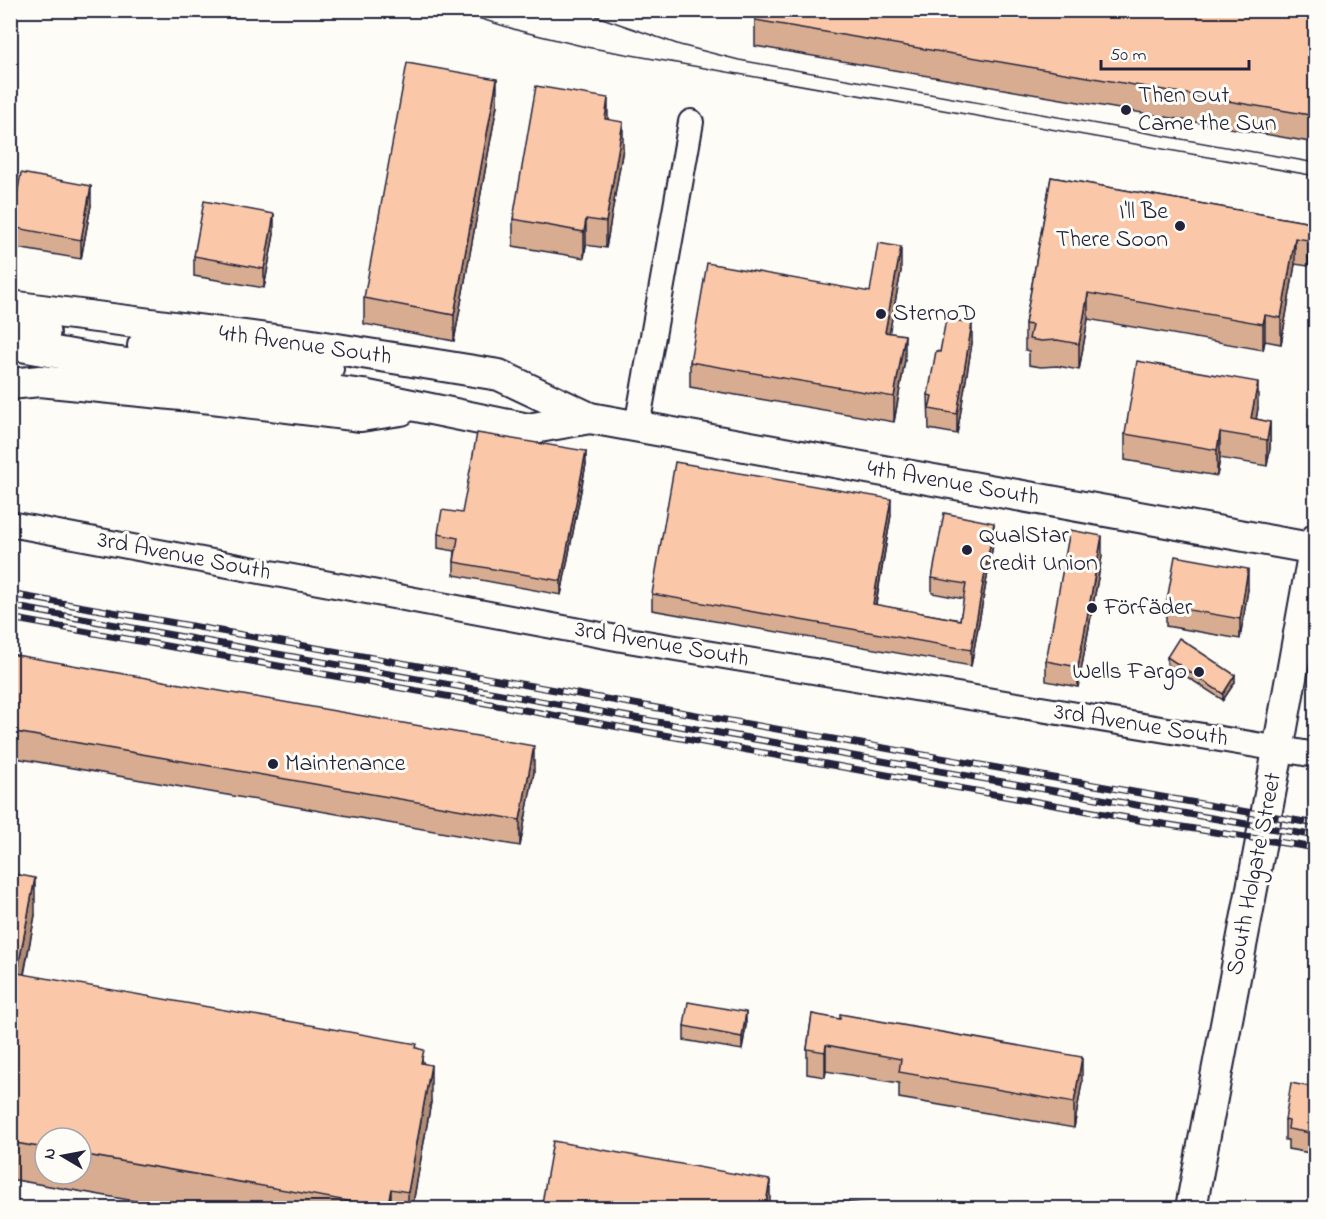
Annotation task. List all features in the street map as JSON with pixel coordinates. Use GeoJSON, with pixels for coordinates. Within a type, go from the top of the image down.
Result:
{"type":"FeatureCollection","features":[{"type":"Feature","properties":{"kind":"highway"},"geometry":{"type":"LineString","coordinates":[[10,314],[26,326],[43,333]]}},
{"type":"Feature","properties":{"kind":"main road","name":"4th Avenue South"},"geometry":{"type":"LineString","coordinates":[[10,306],[306,344],[499,375],[590,418],[1315,546]]}},
{"type":"Feature","properties":{"kind":"main road"},"geometry":{"type":"LineString","coordinates":[[10,329],[304,365],[534,402],[590,418]]}},
{"type":"Feature","properties":{"kind":"main road","name":"4th Avenue South"},"geometry":{"type":"LineString","coordinates":[[10,344],[105,362],[363,395],[528,429],[590,418]]}},
{"type":"Feature","properties":{"kind":"main road"},"geometry":{"type":"LineString","coordinates":[[10,384],[23,381],[57,382],[361,416],[422,407]]}},
{"type":"Feature","properties":{"kind":"main road","name":"South Holgate Street"},"geometry":{"type":"LineString","coordinates":[[1191,1209],[1279,749],[1315,546]]}},
{"type":"Feature","properties":{"kind":"street"},"geometry":{"type":"LineString","coordinates":[[637,426],[691,122]]}},
{"type":"Feature","properties":{"kind":"street","name":"3rd Avenue South"},"geometry":{"type":"LineString","coordinates":[[10,524],[622,639],[1316,755]]}},
{"type":"Feature","properties":{"kind":"building"},"geometry":{"type":"Polygon","coordinates":[[[757,10],[1316,10],[1316,116],[755,20],[757,10]]]}},
{"type":"Feature","properties":{"kind":"building"},"geometry":{"type":"Polygon","coordinates":[[[407,63],[497,79],[454,315],[364,298],[407,63]]]}},
{"type":"Feature","properties":{"kind":"building"},"geometry":{"type":"Polygon","coordinates":[[[536,86],[608,98],[605,119],[623,122],[606,222],[586,219],[584,232],[513,219],[536,86]]]}},
{"type":"Feature","properties":{"kind":"building"},"geometry":{"type":"Polygon","coordinates":[[[21,173],[91,186],[81,240],[11,227],[21,173]]]}},
{"type":"Feature","properties":{"kind":"building"},"geometry":{"type":"Polygon","coordinates":[[[1051,177],[1311,223],[1308,240],[1295,238],[1281,318],[1265,315],[1263,324],[1088,293],[1079,344],[1029,339],[1032,325],[1025,324],[1051,177]]]}},
{"type":"Feature","properties":{"kind":"building"},"geometry":{"type":"Polygon","coordinates":[[[204,201],[274,214],[264,269],[194,256],[204,201]]]}},
{"type":"Feature","properties":{"kind":"building"},"geometry":{"type":"Polygon","coordinates":[[[878,243],[901,247],[885,332],[905,335],[894,397],[690,362],[707,263],[870,292],[878,243]]]}},
{"type":"Feature","properties":{"kind":"building"},"geometry":{"type":"Polygon","coordinates":[[[946,319],[972,323],[957,414],[929,409],[932,396],[928,395],[936,351],[940,352],[946,319]]]}},
{"type":"Feature","properties":{"kind":"building"},"geometry":{"type":"Polygon","coordinates":[[[1137,361],[1258,382],[1251,418],[1270,422],[1267,440],[1220,432],[1217,450],[1125,434],[1137,361]]]}},
{"type":"Feature","properties":{"kind":"building"},"geometry":{"type":"Polygon","coordinates":[[[477,433],[586,451],[561,581],[454,562],[458,538],[438,534],[442,510],[462,513],[477,433]]]}},
{"type":"Feature","properties":{"kind":"building"},"geometry":{"type":"Polygon","coordinates":[[[675,462],[891,499],[873,604],[960,620],[966,584],[932,578],[944,513],[994,523],[971,650],[652,594],[675,462]]]}},
{"type":"Feature","properties":{"kind":"building"},"geometry":{"type":"Polygon","coordinates":[[[1070,530],[1102,536],[1078,667],[1046,661],[1070,530]]]}},
{"type":"Feature","properties":{"kind":"building"},"geometry":{"type":"Polygon","coordinates":[[[1175,556],[1248,569],[1240,619],[1166,606],[1175,556]]]}},
{"type":"Feature","properties":{"kind":"building","name":"Wells Fargo"},"geometry":{"type":"Polygon","coordinates":[[[1179,638],[1235,675],[1223,694],[1167,657],[1179,638]]]}},
{"type":"Feature","properties":{"kind":"building","name":"Maintenance"},"geometry":{"type":"Polygon","coordinates":[[[10,654],[534,746],[520,820],[10,731],[10,654]]]}},
{"type":"Feature","properties":{"kind":"building"},"geometry":{"type":"Polygon","coordinates":[[[10,873],[35,878],[17,973],[417,1044],[416,1048],[424,1050],[421,1063],[431,1065],[408,1192],[391,1189],[387,1208],[93,1156],[93,1126],[33,1126],[33,1146],[10,1142],[10,873]]]}},
{"type":"Feature","properties":{"kind":"building"},"geometry":{"type":"Polygon","coordinates":[[[688,1002],[746,1012],[742,1037],[684,1026],[688,1002]]]}},
{"type":"Feature","properties":{"kind":"building"},"geometry":{"type":"Polygon","coordinates":[[[812,1014],[840,1019],[840,1014],[1082,1057],[1074,1103],[899,1072],[901,1059],[826,1045],[825,1052],[807,1049],[812,1014]]]}},
{"type":"Feature","properties":{"kind":"building"},"geometry":{"type":"Polygon","coordinates":[[[1291,1083],[1316,1088],[1316,1134],[1288,1129],[1289,1121],[1285,1120],[1291,1083]]]}},
{"type":"Feature","properties":{"kind":"building"},"geometry":{"type":"Polygon","coordinates":[[[553,1141],[770,1180],[766,1203],[831,1201],[917,1209],[541,1209],[553,1141]]]}},
{"type":"Feature","properties":{"kind":"tram line"},"geometry":{"type":"LineString","coordinates":[[452,10],[520,31],[586,47],[1316,176]]}},
{"type":"Feature","properties":{"kind":"tram line"},"geometry":{"type":"LineString","coordinates":[[579,10],[680,45],[739,60],[1316,163]]}},
{"type":"Feature","properties":{"kind":"railway"},"geometry":{"type":"LineString","coordinates":[[10,594],[1316,824]]}},
{"type":"Feature","properties":{"kind":"railway"},"geometry":{"type":"LineString","coordinates":[[10,606],[702,730],[1316,836]]}},
{"type":"Feature","properties":{"kind":"railway"},"geometry":{"type":"LineString","coordinates":[[10,618],[1144,821],[1316,848]]}},
{"type":"Feature","properties":{"kind":"place","name":"Then Out Came the Sun"},"geometry":{"type":"Point","coordinates":[1126,110]}},
{"type":"Feature","properties":{"kind":"place","name":"I'll Be There Soon"},"geometry":{"type":"Point","coordinates":[1180,226]}},
{"type":"Feature","properties":{"kind":"place","name":"SternoD"},"geometry":{"type":"Point","coordinates":[881,314]}},
{"type":"Feature","properties":{"kind":"place","name":"QualStar Credit Union"},"geometry":{"type":"Point","coordinates":[967,550]}},
{"type":"Feature","properties":{"kind":"place","name":"Förfäder"},"geometry":{"type":"Point","coordinates":[1092,608]}},
{"type":"Feature","properties":{"kind":"place","name":"Wells Fargo"},"geometry":{"type":"Point","coordinates":[1199,672]}},
{"type":"Feature","properties":{"kind":"place","name":"Maintenance"},"geometry":{"type":"Point","coordinates":[273,764]}}]}
